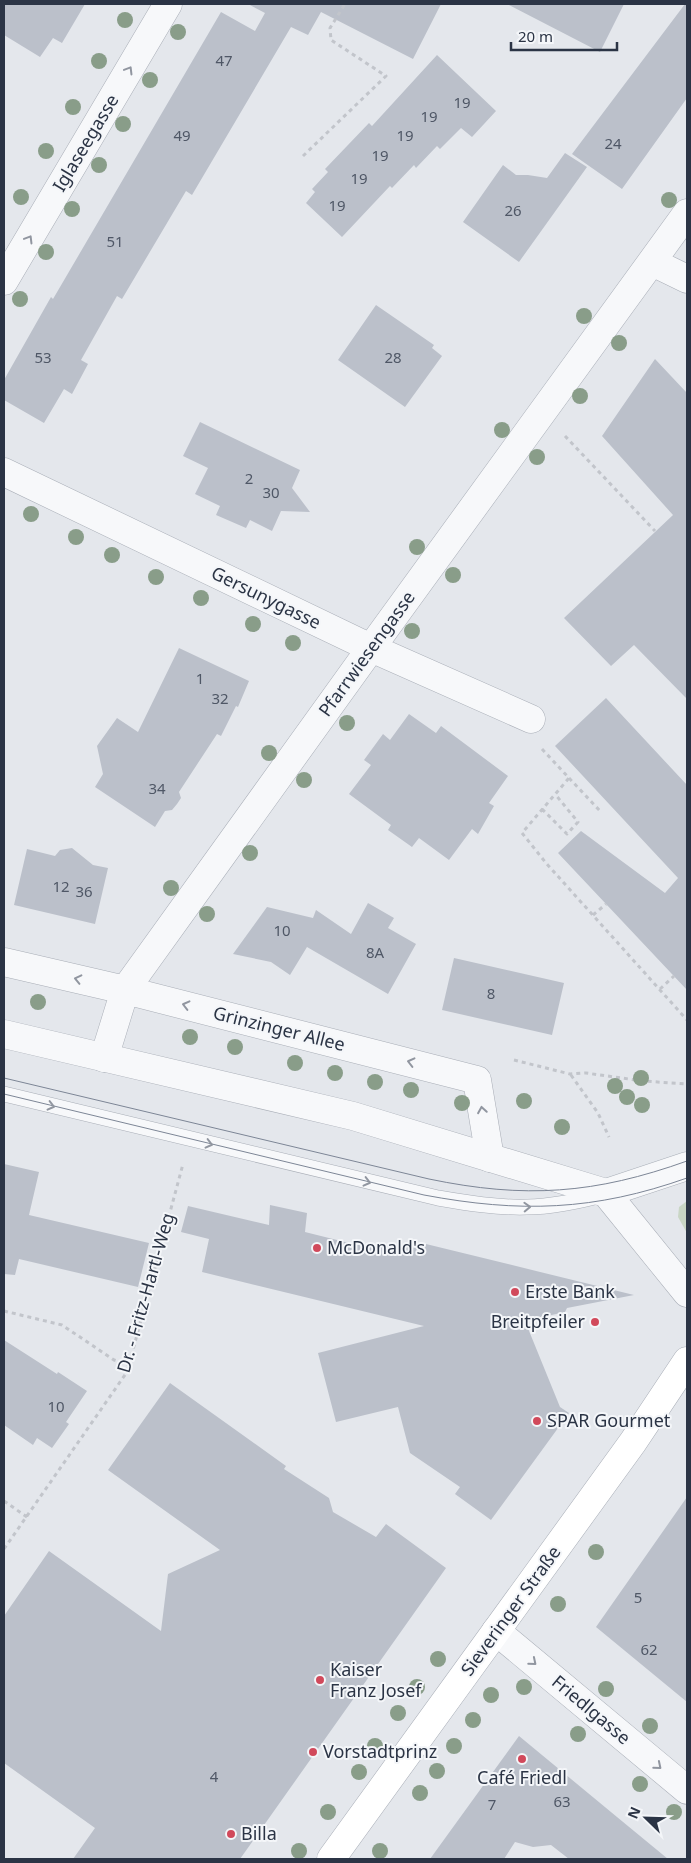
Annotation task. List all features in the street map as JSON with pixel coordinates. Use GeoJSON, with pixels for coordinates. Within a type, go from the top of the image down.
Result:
{"type":"FeatureCollection","features":[{"type":"Feature","properties":{"kind":"main road","name":"Sieveringer Straße"},"geometry":{"type":"LineString","coordinates":[[331,1859],[633,1442],[687,1361]]}},
{"type":"Feature","properties":{"kind":"street","name":"Iglaseegasse"},"geometry":{"type":"LineString","coordinates":[[4,281],[168,4]]}},
{"type":"Feature","properties":{"kind":"street","name":"Pfarrwiesengasse"},"geometry":{"type":"LineString","coordinates":[[104,1058],[125,990],[687,214]]}},
{"type":"Feature","properties":{"kind":"street"},"geometry":{"type":"LineString","coordinates":[[652,262],[687,279]]}},
{"type":"Feature","properties":{"kind":"street","name":"Gersunygasse"},"geometry":{"type":"LineString","coordinates":[[4,472],[371,648],[531,718]]}},
{"type":"Feature","properties":{"kind":"street","name":"Grinzinger Allee"},"geometry":{"type":"LineString","coordinates":[[4,962],[125,990],[477,1080],[490,1158]]}},
{"type":"Feature","properties":{"kind":"street"},"geometry":{"type":"LineString","coordinates":[[4,1034],[353,1116],[606,1193],[687,1293]]}},
{"type":"Feature","properties":{"kind":"street"},"geometry":{"type":"LineString","coordinates":[[606,1193],[687,1166]]}},
{"type":"Feature","properties":{"kind":"street","name":"Friedlgasse"},"geometry":{"type":"LineString","coordinates":[[496,1631],[687,1790]]}},
{"type":"Feature","properties":{"kind":"lane"},"geometry":{"type":"LineString","coordinates":[[4,1094],[438,1198],[529,1208],[606,1193]]}},
{"type":"Feature","properties":{"kind":"path"},"geometry":{"type":"LineString","coordinates":[[303,156],[386,76],[332,40],[330,28],[344,4]]}},
{"type":"Feature","properties":{"kind":"path"},"geometry":{"type":"LineString","coordinates":[[542,412],[655,531]]}},
{"type":"Feature","properties":{"kind":"path"},"geometry":{"type":"LineString","coordinates":[[531,718],[542,749],[601,812]]}},
{"type":"Feature","properties":{"kind":"path"},"geometry":{"type":"LineString","coordinates":[[569,778],[522,834],[687,1020]]}},
{"type":"Feature","properties":{"kind":"path"},"geometry":{"type":"LineString","coordinates":[[542,810],[567,834],[578,822],[556,794]]}},
{"type":"Feature","properties":{"kind":"path"},"geometry":{"type":"LineString","coordinates":[[593,915],[606,904]]}},
{"type":"Feature","properties":{"kind":"path"},"geometry":{"type":"LineString","coordinates":[[660,989],[674,976]]}},
{"type":"Feature","properties":{"kind":"path"},"geometry":{"type":"LineString","coordinates":[[514,1060],[570,1074],[687,1084]]}},
{"type":"Feature","properties":{"kind":"path"},"geometry":{"type":"LineString","coordinates":[[570,1074],[598,1113],[609,1137]]}},
{"type":"Feature","properties":{"kind":"path","name":"Dr. - Fritz-Hartl-Weg"},"geometry":{"type":"LineString","coordinates":[[4,1550],[127,1372],[184,1159]]}},
{"type":"Feature","properties":{"kind":"path"},"geometry":{"type":"LineString","coordinates":[[592,1293],[616,1295]]}},
{"type":"Feature","properties":{"kind":"path"},"geometry":{"type":"LineString","coordinates":[[4,1311],[62,1325],[114,1360],[129,1365]]}},
{"type":"Feature","properties":{"kind":"path"},"geometry":{"type":"LineString","coordinates":[[4,1501],[27,1517]]}},
{"type":"Feature","properties":{"kind":"green space"},"geometry":{"type":"Polygon","coordinates":[[[687,1201],[687,1233],[678,1217],[679,1207],[687,1201]]]}},
{"type":"Feature","properties":{"kind":"building"},"geometry":{"type":"Polygon","coordinates":[[[4,4],[85,4],[62,43],[53,38],[40,57],[4,35],[4,4]]]}},
{"type":"Feature","properties":{"kind":"building"},"geometry":{"type":"Polygon","coordinates":[[[248,4],[441,4],[413,59],[321,12],[308,35],[291,27],[192,195],[186,191],[122,299],[117,296],[81,360],[88,364],[72,394],[64,389],[44,423],[4,400],[4,380],[51,297],[53,299],[221,12],[255,31],[265,13],[248,4]]]}},
{"type":"Feature","properties":{"kind":"building"},"geometry":{"type":"Polygon","coordinates":[[[507,4],[624,4],[600,52],[507,4]]]}},
{"type":"Feature","properties":{"kind":"building"},"geometry":{"type":"Polygon","coordinates":[[[685,4],[687,4],[687,98],[622,189],[572,154],[685,4]]]}},
{"type":"Feature","properties":{"kind":"building"},"geometry":{"type":"Polygon","coordinates":[[[437,55],[496,111],[472,137],[461,128],[440,149],[437,146],[416,168],[414,165],[392,188],[390,186],[342,237],[306,203],[315,192],[312,189],[328,172],[325,169],[369,123],[372,126],[437,55]]]}},
{"type":"Feature","properties":{"kind":"building"},"geometry":{"type":"Polygon","coordinates":[[[565,153],[587,167],[519,262],[463,222],[503,165],[516,175],[547,178],[565,153]]]}},
{"type":"Feature","properties":{"kind":"building"},"geometry":{"type":"Polygon","coordinates":[[[376,305],[434,345],[432,348],[442,356],[405,407],[338,360],[376,305]]]}},
{"type":"Feature","properties":{"kind":"building"},"geometry":{"type":"Polygon","coordinates":[[[655,359],[687,393],[687,699],[634,645],[611,666],[564,618],[673,515],[602,436],[655,359]]]}},
{"type":"Feature","properties":{"kind":"building"},"geometry":{"type":"Polygon","coordinates":[[[200,422],[300,470],[292,488],[310,512],[281,511],[272,531],[250,520],[246,528],[216,515],[220,506],[195,494],[208,468],[183,456],[200,422]]]}},
{"type":"Feature","properties":{"kind":"building"},"geometry":{"type":"Polygon","coordinates":[[[179,648],[249,681],[238,707],[236,706],[221,736],[217,734],[179,792],[181,798],[177,804],[172,810],[165,811],[155,827],[95,787],[103,774],[97,746],[117,718],[138,732],[179,648]]]}},
{"type":"Feature","properties":{"kind":"building"},"geometry":{"type":"Polygon","coordinates":[[[606,698],[687,785],[687,990],[558,853],[581,831],[665,893],[678,878],[555,746],[606,698]]]}},
{"type":"Feature","properties":{"kind":"building"},"geometry":{"type":"Polygon","coordinates":[[[409,714],[436,733],[441,726],[508,776],[489,803],[494,806],[478,834],[472,829],[449,860],[419,838],[412,847],[388,830],[391,825],[349,794],[371,765],[364,760],[383,734],[390,740],[409,714]]]}},
{"type":"Feature","properties":{"kind":"building"},"geometry":{"type":"Polygon","coordinates":[[[72,848],[93,865],[108,868],[95,924],[14,905],[27,849],[55,856],[60,850],[72,848]]]}},
{"type":"Feature","properties":{"kind":"building"},"geometry":{"type":"Polygon","coordinates":[[[368,903],[394,918],[388,928],[416,944],[388,994],[307,947],[290,975],[271,962],[233,954],[267,907],[313,918],[316,910],[351,934],[368,903]]]}},
{"type":"Feature","properties":{"kind":"building"},"geometry":{"type":"Polygon","coordinates":[[[454,958],[564,983],[552,1035],[442,1010],[454,958]]]}},
{"type":"Feature","properties":{"kind":"building"},"geometry":{"type":"Polygon","coordinates":[[[4,1164],[39,1172],[29,1215],[149,1243],[138,1287],[19,1259],[15,1275],[4,1274],[4,1164]]]}},
{"type":"Feature","properties":{"kind":"building"},"geometry":{"type":"Polygon","coordinates":[[[270,1205],[307,1213],[305,1232],[357,1245],[426,1244],[634,1295],[567,1308],[565,1312],[525,1321],[560,1407],[569,1413],[491,1520],[455,1494],[460,1487],[410,1453],[398,1407],[336,1422],[318,1353],[424,1326],[202,1272],[209,1239],[181,1232],[188,1206],[269,1225],[270,1205]]]}},
{"type":"Feature","properties":{"kind":"building"},"geometry":{"type":"Polygon","coordinates":[[[4,1340],[87,1391],[66,1422],[69,1424],[52,1448],[37,1438],[33,1445],[4,1425],[4,1340]]]}},
{"type":"Feature","properties":{"kind":"building"},"geometry":{"type":"Polygon","coordinates":[[[170,1383],[286,1466],[284,1469],[329,1498],[333,1512],[376,1537],[386,1524],[446,1568],[240,1859],[73,1859],[95,1828],[4,1763],[4,1616],[49,1551],[161,1631],[168,1574],[220,1550],[108,1470],[170,1383]]]}},
{"type":"Feature","properties":{"kind":"building"},"geometry":{"type":"Polygon","coordinates":[[[687,1497],[687,1702],[596,1627],[687,1497]]]}},
{"type":"Feature","properties":{"kind":"building"},"geometry":{"type":"Polygon","coordinates":[[[519,1736],[668,1859],[569,1859],[551,1845],[533,1847],[515,1842],[504,1859],[430,1859],[519,1736]]]}},
{"type":"Feature","properties":{"kind":"tram line"},"geometry":{"type":"LineString","coordinates":[[4,1078],[429,1179],[464,1185],[529,1191],[560,1190],[621,1181],[687,1161]]}},
{"type":"Feature","properties":{"kind":"tram line"},"geometry":{"type":"LineString","coordinates":[[4,1094],[424,1195],[459,1201],[525,1206],[557,1206],[588,1203],[653,1189],[687,1178]]}},
{"type":"Feature","properties":{"kind":"place","name":"McDonald's"},"geometry":{"type":"Point","coordinates":[317,1248]}},
{"type":"Feature","properties":{"kind":"place","name":"Erste Bank"},"geometry":{"type":"Point","coordinates":[515,1292]}},
{"type":"Feature","properties":{"kind":"place","name":"Breitpfeiler"},"geometry":{"type":"Point","coordinates":[595,1322]}},
{"type":"Feature","properties":{"kind":"place","name":"SPAR Gourmet"},"geometry":{"type":"Point","coordinates":[537,1421]}},
{"type":"Feature","properties":{"kind":"place","name":"Kaiser Franz Josef"},"geometry":{"type":"Point","coordinates":[320,1680]}},
{"type":"Feature","properties":{"kind":"place","name":"Vorstadtprinz"},"geometry":{"type":"Point","coordinates":[313,1752]}},
{"type":"Feature","properties":{"kind":"place","name":"Café Friedl"},"geometry":{"type":"Point","coordinates":[522,1759]}},
{"type":"Feature","properties":{"kind":"place","name":"Billa"},"geometry":{"type":"Point","coordinates":[231,1834]}}]}
